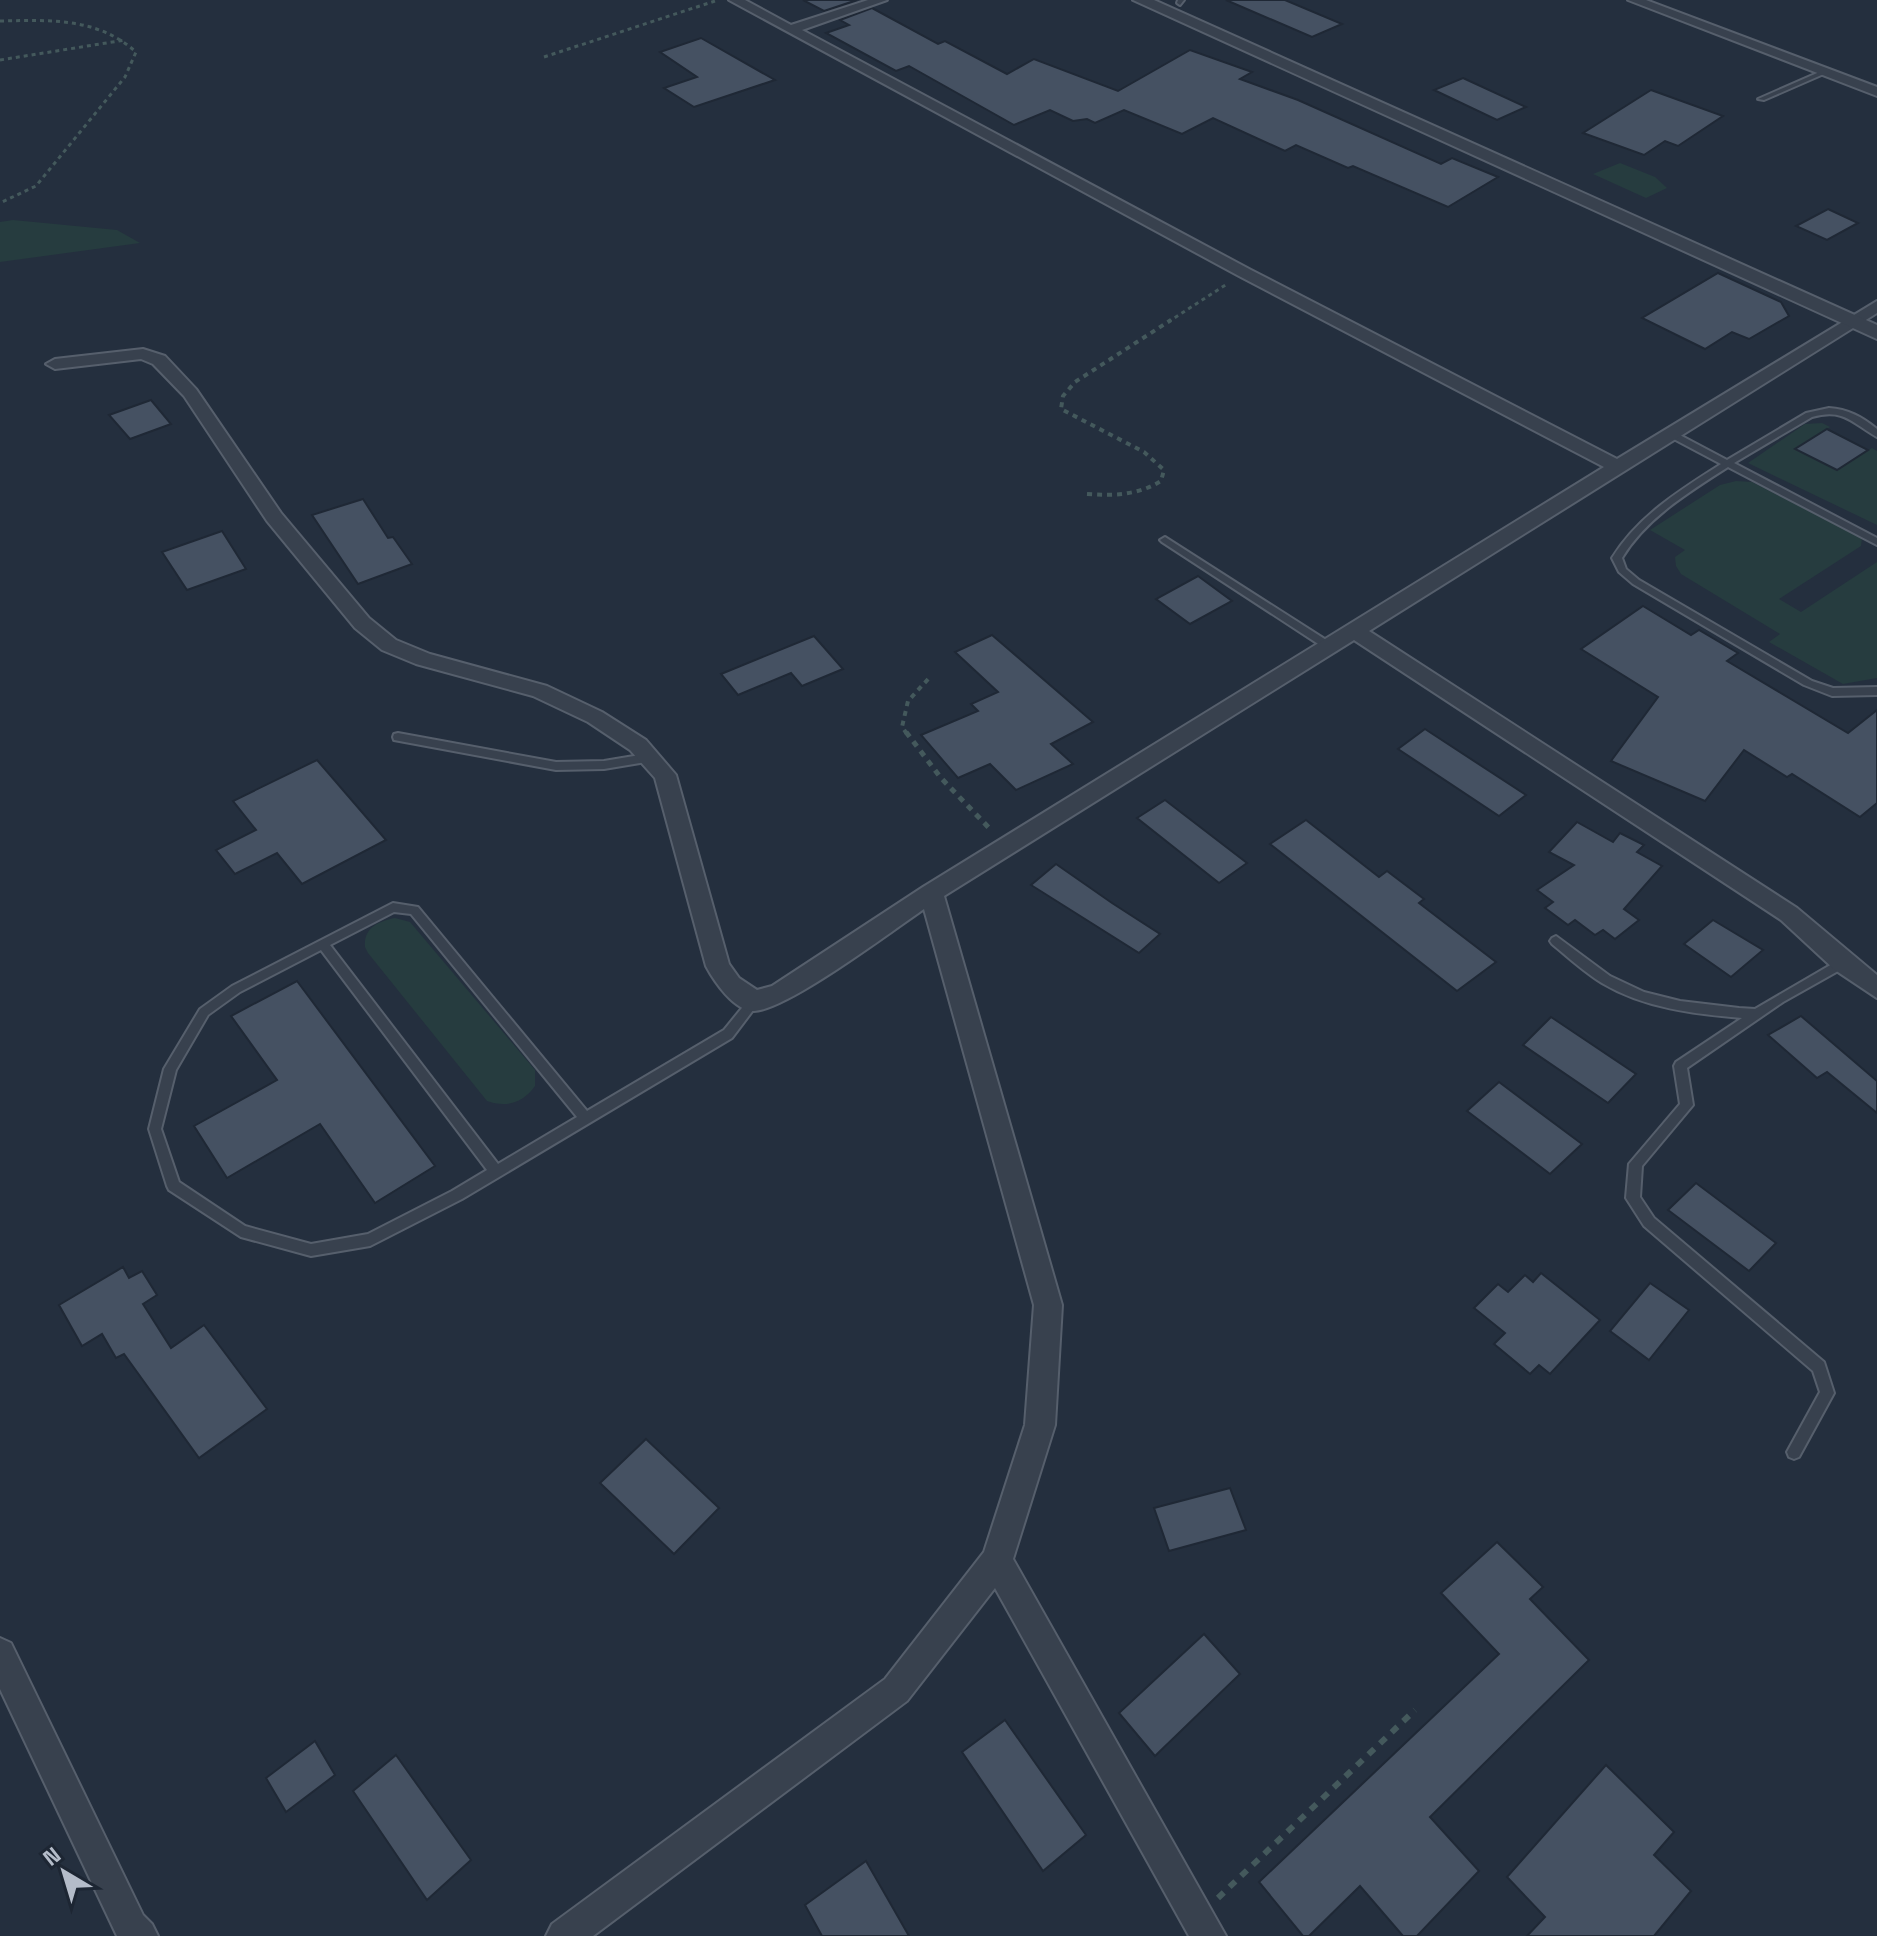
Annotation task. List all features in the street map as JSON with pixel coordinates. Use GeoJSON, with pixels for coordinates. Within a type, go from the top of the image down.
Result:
{"type":"FeatureCollection","features":[{"type":"Feature","properties":{"kind":"street"},"geometry":{"type":"LineString","coordinates":[[735,0],[1245,273],[1618,467]]}},
{"type":"Feature","properties":{"kind":"street"},"geometry":{"type":"LineString","coordinates":[[792,29],[881,0]]}},
{"type":"Feature","properties":{"kind":"street"},"geometry":{"type":"LineString","coordinates":[[1141,0],[1868,315]]}},
{"type":"Feature","properties":{"kind":"street"},"geometry":{"type":"LineString","coordinates":[[1634,0],[1877,92]]}},
{"type":"Feature","properties":{"kind":"street"},"geometry":{"type":"LineString","coordinates":[[1178,1],[1868,315],[1877,333]]}},
{"type":"Feature","properties":{"kind":"street"},"geometry":{"type":"LineString","coordinates":[[55,364],[143,354],[159,360],[190,393],[274,517],[362,623],[389,645],[423,659],[540,691],[595,717],[652,757],[665,775],[718,966],[730,985],[754,1001],[780,993],[931,893],[1868,315]]}},
{"type":"Feature","properties":{"kind":"street"},"geometry":{"type":"LineString","coordinates":[[1355,631],[1789,914],[1843,963],[1877,988]]}},
{"type":"Feature","properties":{"kind":"street"},"geometry":{"type":"LineString","coordinates":[[564,1936],[896,1690],[997,1561],[1040,1425],[1048,1305],[931,893]]}},
{"type":"Feature","properties":{"kind":"street"},"geometry":{"type":"LineString","coordinates":[[997,1561],[1202,1927]]}},
{"type":"Feature","properties":{"kind":"street"},"geometry":{"type":"LineString","coordinates":[[0,1654],[131,1927],[140,1936]]}},
{"type":"Feature","properties":{"kind":"lane"},"geometry":{"type":"LineString","coordinates":[[1762,99],[1824,72]]}},
{"type":"Feature","properties":{"kind":"lane"},"geometry":{"type":"LineString","coordinates":[[1877,434],[1850,415],[1827,409],[1809,415],[1661,509],[1622,544],[1617,558],[1622,570],[1636,582],[1808,683],[1832,692],[1877,691]]}},
{"type":"Feature","properties":{"kind":"lane"},"geometry":{"type":"LineString","coordinates":[[1673,435],[1877,542]]}},
{"type":"Feature","properties":{"kind":"lane"},"geometry":{"type":"LineString","coordinates":[[1165,540],[1330,647]]}},
{"type":"Feature","properties":{"kind":"lane"},"geometry":{"type":"LineString","coordinates":[[398,737],[556,766],[604,765],[652,757]]}},
{"type":"Feature","properties":{"kind":"lane"},"geometry":{"type":"LineString","coordinates":[[585,1118],[414,910],[393,907],[236,989],[204,1012],[170,1069],[155,1129],[174,1186],[241,1231],[311,1250],[370,1240],[457,1195],[728,1034],[754,1001]]}},
{"type":"Feature","properties":{"kind":"lane"},"geometry":{"type":"LineString","coordinates":[[1556,941],[1608,981],[1655,1000],[1708,1010],[1758,1014]]}},
{"type":"Feature","properties":{"kind":"lane"},"geometry":{"type":"LineString","coordinates":[[322,943],[495,1170]]}},
{"type":"Feature","properties":{"kind":"lane"},"geometry":{"type":"LineString","coordinates":[[1794,1452],[1827,1393],[1819,1367],[1649,1222],[1633,1198],[1636,1164],[1687,1105],[1680,1066],[1843,963]]}},
{"type":"Feature","properties":{"kind":"path"},"geometry":{"type":"LineString","coordinates":[[544,57],[719,0]]}},
{"type":"Feature","properties":{"kind":"path"},"geometry":{"type":"LineString","coordinates":[[0,21],[71,22],[106,29],[125,40],[136,52],[125,77],[36,186],[0,203]]}},
{"type":"Feature","properties":{"kind":"path"},"geometry":{"type":"LineString","coordinates":[[0,60],[125,40]]}},
{"type":"Feature","properties":{"kind":"path"},"geometry":{"type":"LineString","coordinates":[[1087,494],[1108,496],[1146,492],[1161,481],[1164,470],[1155,457],[1078,422],[1061,409],[1063,396],[1075,382],[1245,273]]}},
{"type":"Feature","properties":{"kind":"path"},"geometry":{"type":"LineString","coordinates":[[930,677],[908,701],[902,727],[941,778],[1007,846]]}},
{"type":"Feature","properties":{"kind":"path"},"geometry":{"type":"LineString","coordinates":[[1202,1927],[1415,1710]]}},
{"type":"Feature","properties":{"kind":"green space"},"geometry":{"type":"Polygon","coordinates":[[[1620,163],[1655,177],[1667,188],[1646,198],[1593,174],[1620,163]]]}},
{"type":"Feature","properties":{"kind":"green space"},"geometry":{"type":"Polygon","coordinates":[[[13,220],[117,230],[140,243],[0,262],[0,222],[13,220]]]}},
{"type":"Feature","properties":{"kind":"green space"},"geometry":{"type":"Polygon","coordinates":[[[1822,423],[1830,427],[1796,449],[1836,470],[1872,448],[1877,451],[1877,525],[1748,463],[1805,424],[1822,423]]]}},
{"type":"Feature","properties":{"kind":"green space"},"geometry":{"type":"Polygon","coordinates":[[[1736,481],[1752,482],[1862,538],[1861,546],[1779,599],[1801,612],[1877,562],[1877,678],[1843,684],[1769,642],[1780,634],[1681,574],[1675,557],[1685,550],[1650,530],[1720,485],[1736,481]]]}},
{"type":"Feature","properties":{"kind":"green space"},"geometry":{"type":"Polygon","coordinates":[[[395,918],[410,922],[535,1070],[535,1086],[520,1100],[507,1104],[487,1101],[368,953],[365,940],[369,930],[378,923],[395,918]]]}},
{"type":"Feature","properties":{"kind":"building"},"geometry":{"type":"Polygon","coordinates":[[[803,0],[857,0],[824,11],[803,0]]]}},
{"type":"Feature","properties":{"kind":"building"},"geometry":{"type":"Polygon","coordinates":[[[1226,0],[1285,0],[1342,24],[1312,37],[1226,0]]]}},
{"type":"Feature","properties":{"kind":"building"},"geometry":{"type":"Polygon","coordinates":[[[872,8],[938,44],[945,41],[1007,74],[1034,59],[1118,91],[1190,50],[1252,72],[1240,79],[1298,100],[1441,164],[1452,158],[1498,177],[1448,207],[1296,145],[1285,151],[1213,118],[1182,134],[1124,110],[1095,123],[1087,119],[1073,121],[1050,110],[1014,125],[909,66],[896,71],[826,33],[849,25],[840,20],[872,8]]]}},
{"type":"Feature","properties":{"kind":"building"},"geometry":{"type":"Polygon","coordinates":[[[701,38],[775,80],[694,107],[664,88],[697,77],[660,52],[701,38]]]}},
{"type":"Feature","properties":{"kind":"building"},"geometry":{"type":"Polygon","coordinates":[[[1463,78],[1526,107],[1497,120],[1434,90],[1463,78]]]}},
{"type":"Feature","properties":{"kind":"building"},"geometry":{"type":"Polygon","coordinates":[[[1651,90],[1723,116],[1678,146],[1665,141],[1644,155],[1583,133],[1651,90]]]}},
{"type":"Feature","properties":{"kind":"building"},"geometry":{"type":"Polygon","coordinates":[[[1828,209],[1858,223],[1827,240],[1796,226],[1828,209]]]}},
{"type":"Feature","properties":{"kind":"building"},"geometry":{"type":"Polygon","coordinates":[[[1718,273],[1781,302],[1789,316],[1749,339],[1732,332],[1705,349],[1642,318],[1718,273]]]}},
{"type":"Feature","properties":{"kind":"building"},"geometry":{"type":"Polygon","coordinates":[[[151,400],[171,424],[130,439],[109,415],[151,400]]]}},
{"type":"Feature","properties":{"kind":"building"},"geometry":{"type":"Polygon","coordinates":[[[1827,429],[1868,450],[1837,470],[1795,449],[1827,429]]]}},
{"type":"Feature","properties":{"kind":"building"},"geometry":{"type":"Polygon","coordinates":[[[363,499],[388,538],[393,537],[412,564],[358,584],[312,515],[363,499]]]}},
{"type":"Feature","properties":{"kind":"building"},"geometry":{"type":"Polygon","coordinates":[[[222,531],[246,569],[187,590],[162,552],[222,531]]]}},
{"type":"Feature","properties":{"kind":"building"},"geometry":{"type":"Polygon","coordinates":[[[1198,576],[1232,601],[1190,624],[1156,599],[1198,576]]]}},
{"type":"Feature","properties":{"kind":"building"},"geometry":{"type":"Polygon","coordinates":[[[1643,606],[1691,635],[1699,630],[1738,653],[1727,661],[1848,733],[1877,710],[1877,803],[1860,817],[1792,774],[1787,777],[1744,750],[1705,801],[1611,761],[1658,697],[1581,649],[1643,606]]]}},
{"type":"Feature","properties":{"kind":"building"},"geometry":{"type":"Polygon","coordinates":[[[992,635],[1093,722],[1051,744],[1073,764],[1016,790],[990,764],[958,778],[921,735],[978,711],[971,704],[998,692],[955,652],[992,635]]]}},
{"type":"Feature","properties":{"kind":"building"},"geometry":{"type":"Polygon","coordinates":[[[814,636],[843,669],[802,686],[791,673],[738,695],[721,674],[814,636]]]}},
{"type":"Feature","properties":{"kind":"building"},"geometry":{"type":"Polygon","coordinates":[[[1425,729],[1526,795],[1499,816],[1398,749],[1425,729]]]}},
{"type":"Feature","properties":{"kind":"building"},"geometry":{"type":"Polygon","coordinates":[[[317,760],[386,840],[302,884],[277,853],[235,874],[216,850],[256,830],[233,801],[317,760]]]}},
{"type":"Feature","properties":{"kind":"building"},"geometry":{"type":"Polygon","coordinates":[[[1165,800],[1247,863],[1219,883],[1137,818],[1165,800]]]}},
{"type":"Feature","properties":{"kind":"building"},"geometry":{"type":"Polygon","coordinates":[[[1306,820],[1379,877],[1387,871],[1424,899],[1419,903],[1496,962],[1457,991],[1270,844],[1306,820]]]}},
{"type":"Feature","properties":{"kind":"building"},"geometry":{"type":"Polygon","coordinates":[[[1577,822],[1613,842],[1620,833],[1644,845],[1637,852],[1662,866],[1624,909],[1639,920],[1615,939],[1603,930],[1595,935],[1575,920],[1568,925],[1545,908],[1553,902],[1537,890],[1574,865],[1549,852],[1577,822]]]}},
{"type":"Feature","properties":{"kind":"building"},"geometry":{"type":"Polygon","coordinates":[[[1056,864],[1160,934],[1139,953],[1031,885],[1056,864]]]}},
{"type":"Feature","properties":{"kind":"building"},"geometry":{"type":"Polygon","coordinates":[[[1713,920],[1763,950],[1731,977],[1684,944],[1713,920]]]}},
{"type":"Feature","properties":{"kind":"building"},"geometry":{"type":"Polygon","coordinates":[[[297,981],[435,1166],[375,1203],[320,1124],[227,1178],[194,1126],[277,1080],[231,1016],[297,981]]]}},
{"type":"Feature","properties":{"kind":"building"},"geometry":{"type":"Polygon","coordinates":[[[1801,1016],[1877,1081],[1877,1113],[1827,1072],[1817,1078],[1768,1035],[1801,1016]]]}},
{"type":"Feature","properties":{"kind":"building"},"geometry":{"type":"Polygon","coordinates":[[[1551,1017],[1636,1074],[1608,1103],[1523,1045],[1551,1017]]]}},
{"type":"Feature","properties":{"kind":"building"},"geometry":{"type":"Polygon","coordinates":[[[1499,1082],[1582,1144],[1550,1174],[1467,1111],[1499,1082]]]}},
{"type":"Feature","properties":{"kind":"building"},"geometry":{"type":"Polygon","coordinates":[[[1696,1183],[1776,1243],[1749,1271],[1668,1210],[1696,1183]]]}},
{"type":"Feature","properties":{"kind":"building"},"geometry":{"type":"Polygon","coordinates":[[[123,1267],[129,1278],[142,1271],[157,1295],[143,1304],[171,1348],[204,1325],[267,1409],[199,1458],[124,1354],[116,1358],[102,1334],[82,1346],[59,1305],[123,1267]]]}},
{"type":"Feature","properties":{"kind":"building"},"geometry":{"type":"Polygon","coordinates":[[[1541,1273],[1600,1320],[1550,1374],[1539,1365],[1530,1374],[1494,1344],[1505,1333],[1474,1308],[1498,1284],[1508,1292],[1525,1275],[1533,1282],[1541,1273]]]}},
{"type":"Feature","properties":{"kind":"building"},"geometry":{"type":"Polygon","coordinates":[[[1650,1283],[1689,1310],[1649,1360],[1610,1331],[1650,1283]]]}},
{"type":"Feature","properties":{"kind":"building"},"geometry":{"type":"Polygon","coordinates":[[[646,1439],[719,1508],[674,1554],[600,1483],[646,1439]]]}},
{"type":"Feature","properties":{"kind":"building"},"geometry":{"type":"Polygon","coordinates":[[[1230,1488],[1246,1530],[1169,1551],[1154,1508],[1230,1488]]]}},
{"type":"Feature","properties":{"kind":"building"},"geometry":{"type":"Polygon","coordinates":[[[1497,1542],[1543,1587],[1530,1599],[1589,1660],[1430,1817],[1479,1871],[1417,1936],[1403,1936],[1360,1886],[1309,1936],[1303,1936],[1259,1882],[1499,1654],[1441,1593],[1497,1542]]]}},
{"type":"Feature","properties":{"kind":"building"},"geometry":{"type":"Polygon","coordinates":[[[1204,1634],[1240,1674],[1155,1756],[1119,1713],[1204,1634]]]}},
{"type":"Feature","properties":{"kind":"building"},"geometry":{"type":"Polygon","coordinates":[[[1005,1720],[1086,1835],[1043,1871],[962,1752],[1005,1720]]]}},
{"type":"Feature","properties":{"kind":"building"},"geometry":{"type":"Polygon","coordinates":[[[315,1741],[335,1775],[286,1812],[266,1778],[315,1741]]]}},
{"type":"Feature","properties":{"kind":"building"},"geometry":{"type":"Polygon","coordinates":[[[396,1755],[471,1860],[427,1900],[353,1791],[396,1755]]]}},
{"type":"Feature","properties":{"kind":"building"},"geometry":{"type":"Polygon","coordinates":[[[1606,1765],[1674,1832],[1654,1855],[1691,1891],[1654,1936],[1527,1936],[1545,1917],[1507,1877],[1606,1765]]]}},
{"type":"Feature","properties":{"kind":"building"},"geometry":{"type":"Polygon","coordinates":[[[866,1861],[909,1936],[822,1936],[805,1905],[866,1861]]]}}]}
